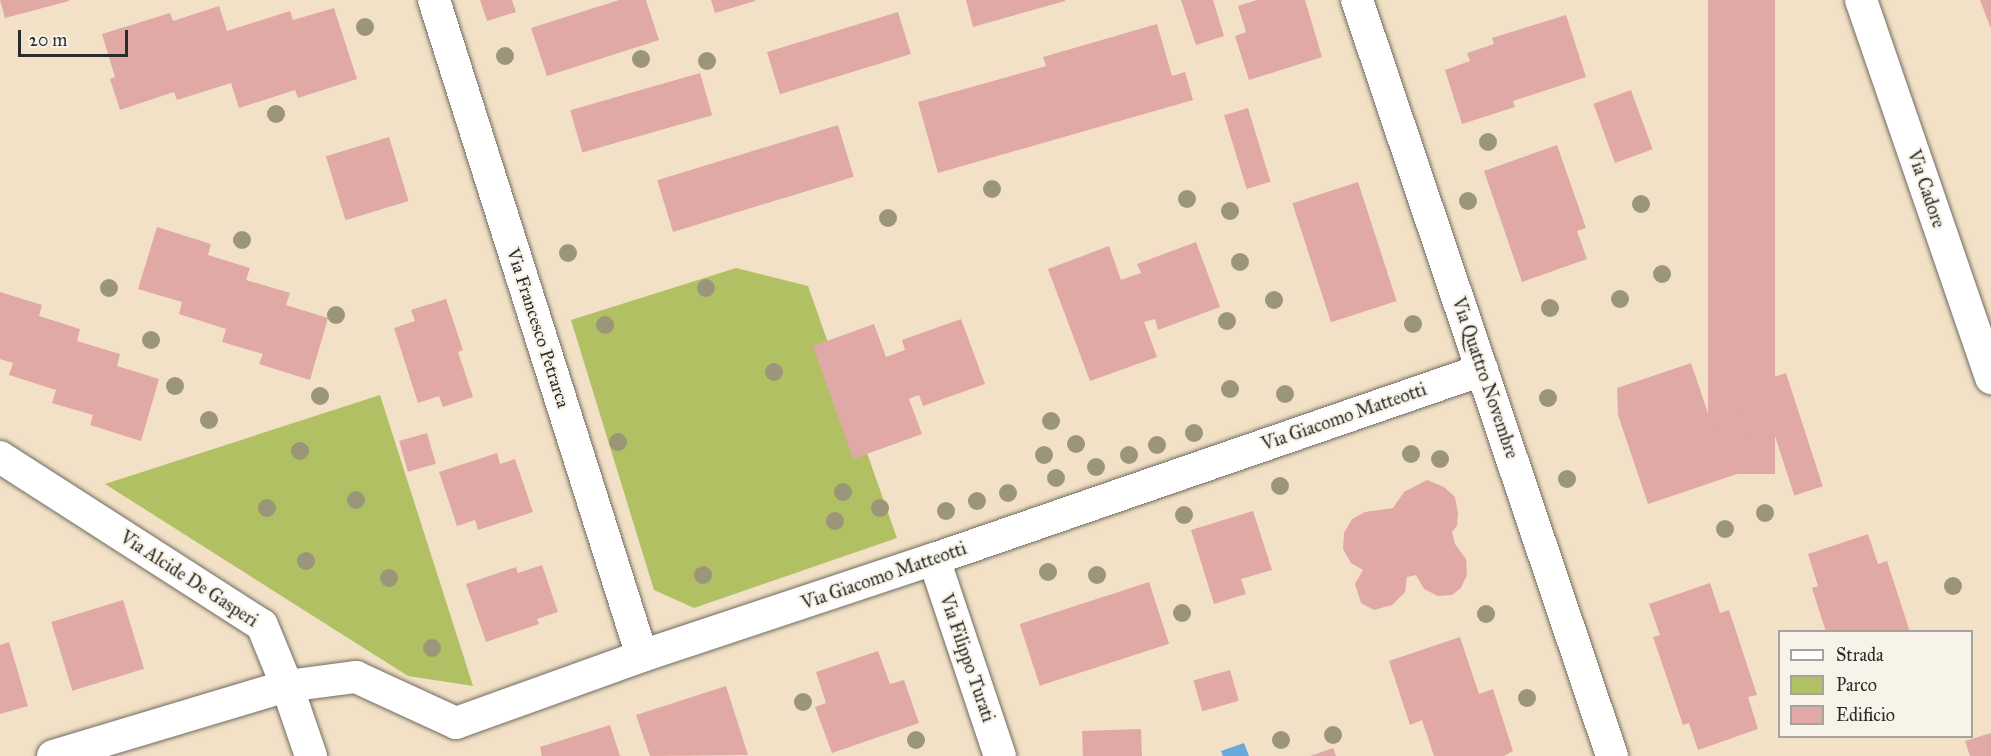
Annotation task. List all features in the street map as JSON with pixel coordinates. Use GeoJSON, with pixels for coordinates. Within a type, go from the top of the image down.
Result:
{"type":"FeatureCollection","features":[{"type":"Feature","properties":{"kind":"street","name":"Via Francesco Petrarca"},"geometry":{"type":"LineString","coordinates":[[434,0],[642,656]]}},
{"type":"Feature","properties":{"kind":"street","name":"Via Quattro Novembre"},"geometry":{"type":"LineString","coordinates":[[1357,0],[1612,756]]}},
{"type":"Feature","properties":{"kind":"street","name":"Via Cadore"},"geometry":{"type":"LineString","coordinates":[[1861,0],[1991,378]]}},
{"type":"Feature","properties":{"kind":"street","name":"Via Giacomo Matteotti"},"geometry":{"type":"LineString","coordinates":[[53,756],[287,686],[356,677],[456,723],[642,656],[934,560],[1482,370]]}},
{"type":"Feature","properties":{"kind":"street","name":"Via Alcide De Gasperi"},"geometry":{"type":"LineString","coordinates":[[0,457],[262,625],[287,686],[311,756]]}},
{"type":"Feature","properties":{"kind":"street","name":"Via Filippo Turati"},"geometry":{"type":"LineString","coordinates":[[934,560],[1000,756]]}},
{"type":"Feature","properties":{"kind":"green space"},"geometry":{"type":"Polygon","coordinates":[[[736,268],[808,286],[897,538],[694,608],[654,590],[571,320],[736,268]]]}},
{"type":"Feature","properties":{"kind":"green space"},"geometry":{"type":"Polygon","coordinates":[[[380,395],[473,686],[408,676],[105,484],[380,395]]]}},
{"type":"Feature","properties":{"kind":"water"},"geometry":{"type":"Polygon","coordinates":[[[1244,743],[1249,756],[1223,756],[1221,751],[1244,743]]]}},
{"type":"Feature","properties":{"kind":"building"},"geometry":{"type":"Polygon","coordinates":[[[0,0],[69,0],[69,1],[5,18],[0,0]]]}},
{"type":"Feature","properties":{"kind":"building"},"geometry":{"type":"Polygon","coordinates":[[[480,0],[512,0],[516,12],[487,21],[480,0]]]}},
{"type":"Feature","properties":{"kind":"building"},"geometry":{"type":"Polygon","coordinates":[[[619,0],[646,0],[659,40],[547,76],[531,28],[619,0]]]}},
{"type":"Feature","properties":{"kind":"building"},"geometry":{"type":"Polygon","coordinates":[[[711,0],[755,0],[755,1],[715,13],[711,0]]]}},
{"type":"Feature","properties":{"kind":"building"},"geometry":{"type":"Polygon","coordinates":[[[966,0],[1065,0],[1065,1],[973,27],[966,0]]]}},
{"type":"Feature","properties":{"kind":"building"},"geometry":{"type":"Polygon","coordinates":[[[1181,0],[1213,0],[1224,36],[1196,45],[1181,0]]]}},
{"type":"Feature","properties":{"kind":"building"},"geometry":{"type":"Polygon","coordinates":[[[1257,0],[1305,0],[1322,57],[1249,80],[1235,36],[1246,32],[1238,6],[1257,0]]]}},
{"type":"Feature","properties":{"kind":"building"},"geometry":{"type":"Polygon","coordinates":[[[1708,0],[1775,0],[1775,474],[1708,474],[1708,0]]]}},
{"type":"Feature","properties":{"kind":"building"},"geometry":{"type":"Polygon","coordinates":[[[1980,0],[1991,0],[1991,29],[1980,0]]]}},
{"type":"Feature","properties":{"kind":"building"},"geometry":{"type":"Polygon","coordinates":[[[219,6],[227,31],[290,11],[293,20],[334,8],[357,79],[298,98],[295,90],[239,108],[231,83],[177,100],[174,92],[120,110],[110,79],[115,77],[102,34],[170,13],[173,21],[219,6]]]}},
{"type":"Feature","properties":{"kind":"building"},"geometry":{"type":"Polygon","coordinates":[[[898,12],[911,54],[780,94],[767,52],[898,12]]]}},
{"type":"Feature","properties":{"kind":"building"},"geometry":{"type":"Polygon","coordinates":[[[1566,15],[1586,77],[1513,101],[1515,107],[1462,124],[1445,70],[1470,61],[1467,53],[1494,44],[1492,38],[1566,15]]]}},
{"type":"Feature","properties":{"kind":"building"},"geometry":{"type":"Polygon","coordinates":[[[1157,24],[1172,76],[1185,72],[1193,100],[938,173],[918,102],[1046,66],[1043,57],[1157,24]]]}},
{"type":"Feature","properties":{"kind":"building"},"geometry":{"type":"Polygon","coordinates":[[[700,73],[712,115],[582,153],[570,110],[700,73]]]}},
{"type":"Feature","properties":{"kind":"building"},"geometry":{"type":"Polygon","coordinates":[[[1631,90],[1653,149],[1615,163],[1593,104],[1631,90]]]}},
{"type":"Feature","properties":{"kind":"building"},"geometry":{"type":"Polygon","coordinates":[[[1248,108],[1271,182],[1247,189],[1224,115],[1248,108]]]}},
{"type":"Feature","properties":{"kind":"building"},"geometry":{"type":"Polygon","coordinates":[[[838,125],[854,177],[673,232],[657,180],[838,125]]]}},
{"type":"Feature","properties":{"kind":"building"},"geometry":{"type":"Polygon","coordinates":[[[389,137],[409,201],[345,220],[326,156],[389,137]]]}},
{"type":"Feature","properties":{"kind":"building"},"geometry":{"type":"Polygon","coordinates":[[[1557,145],[1586,228],[1577,231],[1587,259],[1522,282],[1484,171],[1557,145]]]}},
{"type":"Feature","properties":{"kind":"building"},"geometry":{"type":"Polygon","coordinates":[[[1358,182],[1397,301],[1331,322],[1292,203],[1358,182]]]}},
{"type":"Feature","properties":{"kind":"building"},"geometry":{"type":"Polygon","coordinates":[[[157,227],[211,244],[208,255],[250,268],[246,280],[290,293],[286,305],[328,318],[310,380],[259,364],[263,354],[222,342],[226,329],[179,314],[182,302],[138,289],[157,227]]]}},
{"type":"Feature","properties":{"kind":"building"},"geometry":{"type":"Polygon","coordinates":[[[1196,242],[1220,307],[1158,330],[1155,319],[1144,322],[1157,357],[1090,381],[1048,269],[1109,246],[1121,280],[1141,273],[1137,264],[1196,242]]]}},
{"type":"Feature","properties":{"kind":"building"},"geometry":{"type":"Polygon","coordinates":[[[0,292],[42,305],[39,316],[80,329],[77,341],[120,354],[117,366],[159,379],[141,441],[90,425],[93,415],[52,403],[56,390],[9,375],[13,363],[0,359],[0,292]]]}},
{"type":"Feature","properties":{"kind":"building"},"geometry":{"type":"Polygon","coordinates":[[[446,299],[463,350],[458,352],[473,397],[443,407],[439,396],[418,403],[394,328],[415,321],[411,310],[446,299]]]}},
{"type":"Feature","properties":{"kind":"building"},"geometry":{"type":"Polygon","coordinates":[[[961,319],[985,384],[923,406],[919,395],[909,399],[922,434],[853,459],[813,346],[874,324],[886,357],[905,350],[902,340],[961,319]]]}},
{"type":"Feature","properties":{"kind":"building"},"geometry":{"type":"Polygon","coordinates":[[[1691,363],[1712,425],[1741,415],[1758,467],[1648,504],[1618,415],[1617,388],[1691,363]]]}},
{"type":"Feature","properties":{"kind":"building"},"geometry":{"type":"Polygon","coordinates":[[[1786,373],[1823,486],[1794,495],[1757,382],[1786,373]]]}},
{"type":"Feature","properties":{"kind":"building"},"geometry":{"type":"Polygon","coordinates":[[[427,433],[436,464],[408,472],[399,441],[427,433]]]}},
{"type":"Feature","properties":{"kind":"building"},"geometry":{"type":"Polygon","coordinates":[[[497,453],[500,464],[515,459],[533,512],[478,530],[475,520],[457,526],[439,472],[497,453]]]}},
{"type":"Feature","properties":{"kind":"building"},"geometry":{"type":"Polygon","coordinates":[[[1427,480],[1444,487],[1455,497],[1458,513],[1457,526],[1452,532],[1455,544],[1466,559],[1467,575],[1461,588],[1452,595],[1438,596],[1424,589],[1416,575],[1407,577],[1405,592],[1392,605],[1374,610],[1361,603],[1355,584],[1363,570],[1351,563],[1343,549],[1344,533],[1352,519],[1365,512],[1393,508],[1404,492],[1427,480]]]}},
{"type":"Feature","properties":{"kind":"building"},"geometry":{"type":"Polygon","coordinates":[[[1253,511],[1272,570],[1241,579],[1246,594],[1214,604],[1191,530],[1253,511]]]}},
{"type":"Feature","properties":{"kind":"building"},"geometry":{"type":"Polygon","coordinates":[[[1868,534],[1878,564],[1887,561],[1909,630],[1825,630],[1812,588],[1818,586],[1808,554],[1868,534]]]}},
{"type":"Feature","properties":{"kind":"building"},"geometry":{"type":"Polygon","coordinates":[[[542,565],[558,612],[537,619],[539,624],[486,642],[466,584],[516,567],[518,573],[542,565]]]}},
{"type":"Feature","properties":{"kind":"building"},"geometry":{"type":"Polygon","coordinates":[[[1149,582],[1169,644],[1040,686],[1020,624],[1149,582]]]}},
{"type":"Feature","properties":{"kind":"building"},"geometry":{"type":"Polygon","coordinates":[[[1710,583],[1720,613],[1729,610],[1757,695],[1748,697],[1758,729],[1698,750],[1689,723],[1683,725],[1653,637],[1660,635],[1649,604],[1710,583]]]}},
{"type":"Feature","properties":{"kind":"building"},"geometry":{"type":"Polygon","coordinates":[[[123,600],[144,669],[72,691],[51,622],[123,600]]]}},
{"type":"Feature","properties":{"kind":"building"},"geometry":{"type":"Polygon","coordinates":[[[1460,637],[1479,694],[1493,689],[1513,751],[1504,756],[1434,756],[1422,720],[1410,725],[1389,661],[1460,637]]]}},
{"type":"Feature","properties":{"kind":"building"},"geometry":{"type":"Polygon","coordinates":[[[9,642],[28,706],[0,714],[0,645],[9,642]]]}},
{"type":"Feature","properties":{"kind":"building"},"geometry":{"type":"Polygon","coordinates":[[[878,651],[890,684],[904,680],[919,723],[832,753],[815,707],[826,703],[816,672],[878,651]]]}},
{"type":"Feature","properties":{"kind":"building"},"geometry":{"type":"Polygon","coordinates":[[[1230,670],[1239,701],[1202,711],[1193,680],[1230,670]]]}},
{"type":"Feature","properties":{"kind":"building"},"geometry":{"type":"Polygon","coordinates":[[[726,686],[748,755],[650,756],[636,715],[726,686]]]}},
{"type":"Feature","properties":{"kind":"building"},"geometry":{"type":"Polygon","coordinates":[[[610,725],[620,756],[542,756],[540,747],[610,725]]]}},
{"type":"Feature","properties":{"kind":"building"},"geometry":{"type":"Polygon","coordinates":[[[1141,729],[1142,756],[1083,756],[1082,731],[1141,729]]]}},
{"type":"Feature","properties":{"kind":"building"},"geometry":{"type":"Polygon","coordinates":[[[1991,733],[1991,756],[1970,756],[1965,741],[1991,733]]]}},
{"type":"Feature","properties":{"kind":"building"},"geometry":{"type":"Polygon","coordinates":[[[1333,748],[1336,756],[1310,756],[1333,748]]]}}]}
